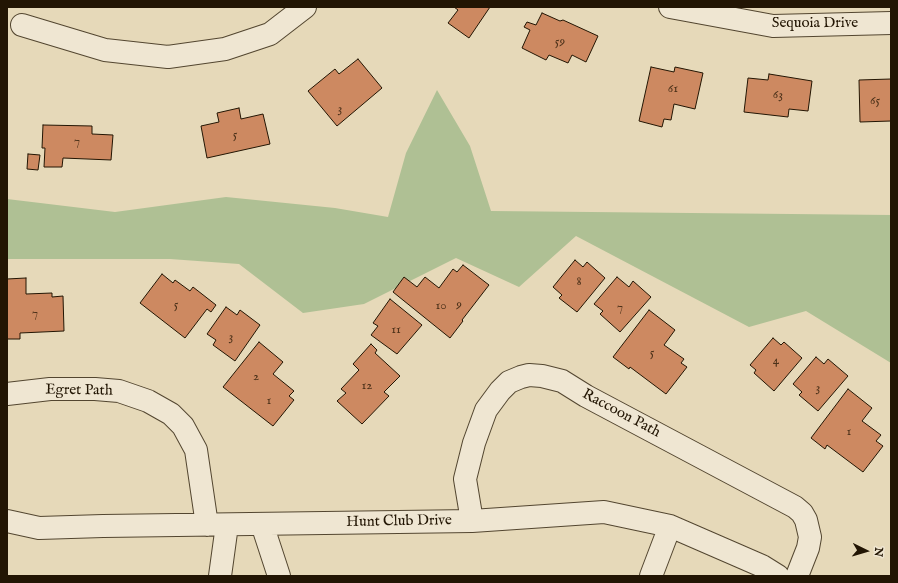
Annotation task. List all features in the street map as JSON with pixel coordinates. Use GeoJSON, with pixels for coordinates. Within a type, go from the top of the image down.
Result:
{"type":"FeatureCollection","features":[{"type":"Feature","properties":{"kind":"street"},"geometry":{"type":"LineString","coordinates":[[22,25],[105,50],[168,57],[224,49],[270,34],[305,7]]}},
{"type":"Feature","properties":{"kind":"street","name":"Sequoia Drive"},"geometry":{"type":"LineString","coordinates":[[670,7],[773,26],[891,23]]}},
{"type":"Feature","properties":{"kind":"street","name":"Raccoon Path"},"geometry":{"type":"LineString","coordinates":[[472,521],[465,479],[474,443],[486,410],[500,391],[510,382],[519,377],[529,375],[542,376],[562,381],[586,396],[795,506],[806,520],[810,537],[808,548],[797,576]]}},
{"type":"Feature","properties":{"kind":"street","name":"Egret Path"},"geometry":{"type":"LineString","coordinates":[[7,394],[50,389],[95,389],[119,391],[148,401],[171,414],[183,426],[196,450],[217,525],[220,576]]}},
{"type":"Feature","properties":{"kind":"street","name":"Hunt Club Drive"},"geometry":{"type":"LineString","coordinates":[[7,521],[39,528],[472,521],[604,512],[670,526],[762,566],[778,576]]}},
{"type":"Feature","properties":{"kind":"street"},"geometry":{"type":"LineString","coordinates":[[262,524],[279,576]]}},
{"type":"Feature","properties":{"kind":"street"},"geometry":{"type":"LineString","coordinates":[[651,576],[670,526]]}},
{"type":"Feature","properties":{"kind":"green space"},"geometry":{"type":"Polygon","coordinates":[[[437,90],[470,146],[491,211],[891,215],[891,363],[806,311],[749,327],[576,236],[519,287],[456,258],[364,304],[303,313],[239,264],[170,259],[7,259],[7,199],[115,212],[226,197],[335,208],[388,217],[406,153],[437,90]]]}},
{"type":"Feature","properties":{"kind":"building"},"geometry":{"type":"Polygon","coordinates":[[[454,7],[490,7],[469,38],[448,23],[458,10],[454,7]]]}},
{"type":"Feature","properties":{"kind":"building"},"geometry":{"type":"Polygon","coordinates":[[[542,13],[560,21],[563,20],[598,36],[586,62],[572,55],[568,63],[549,55],[546,60],[522,48],[530,30],[524,27],[527,22],[536,25],[542,13]]]}},
{"type":"Feature","properties":{"kind":"building"},"geometry":{"type":"Polygon","coordinates":[[[358,59],[382,88],[337,126],[308,91],[335,69],[339,74],[358,59]]]}},
{"type":"Feature","properties":{"kind":"building"},"geometry":{"type":"Polygon","coordinates":[[[651,67],[674,72],[675,67],[703,73],[695,109],[674,104],[671,120],[664,119],[662,127],[639,121],[651,67]]]}},
{"type":"Feature","properties":{"kind":"building"},"geometry":{"type":"Polygon","coordinates":[[[769,74],[812,81],[808,111],[789,109],[788,117],[744,112],[748,78],[768,80],[769,74]]]}},
{"type":"Feature","properties":{"kind":"building"},"geometry":{"type":"Polygon","coordinates":[[[891,79],[891,121],[860,122],[859,80],[891,79]]]}},
{"type":"Feature","properties":{"kind":"building"},"geometry":{"type":"Polygon","coordinates":[[[239,108],[241,119],[263,114],[270,144],[207,158],[201,126],[219,122],[217,113],[239,108]]]}},
{"type":"Feature","properties":{"kind":"building"},"geometry":{"type":"Polygon","coordinates":[[[43,125],[92,126],[92,134],[113,135],[111,160],[63,158],[62,167],[44,167],[45,148],[42,148],[43,125]]]}},
{"type":"Feature","properties":{"kind":"building"},"geometry":{"type":"Polygon","coordinates":[[[28,154],[40,155],[38,170],[27,169],[28,154]]]}},
{"type":"Feature","properties":{"kind":"building"},"geometry":{"type":"Polygon","coordinates":[[[575,260],[583,267],[587,262],[605,278],[577,312],[559,298],[562,295],[553,287],[575,260]]]}},
{"type":"Feature","properties":{"kind":"building"},"geometry":{"type":"Polygon","coordinates":[[[463,265],[489,285],[450,338],[393,292],[404,277],[417,287],[425,277],[439,288],[453,269],[457,272],[463,265]]]}},
{"type":"Feature","properties":{"kind":"building"},"geometry":{"type":"Polygon","coordinates":[[[162,274],[173,283],[175,280],[190,291],[193,287],[216,305],[211,312],[207,309],[185,338],[140,303],[162,274]]]}},
{"type":"Feature","properties":{"kind":"building"},"geometry":{"type":"Polygon","coordinates":[[[617,277],[629,287],[633,281],[651,297],[620,332],[600,314],[603,311],[594,304],[617,277]]]}},
{"type":"Feature","properties":{"kind":"building"},"geometry":{"type":"Polygon","coordinates":[[[26,278],[26,294],[52,293],[52,297],[63,296],[64,331],[20,333],[20,339],[7,339],[7,279],[26,278]]]}},
{"type":"Feature","properties":{"kind":"building"},"geometry":{"type":"Polygon","coordinates":[[[390,299],[422,325],[397,354],[371,335],[378,326],[373,323],[390,299]]]}},
{"type":"Feature","properties":{"kind":"building"},"geometry":{"type":"Polygon","coordinates":[[[226,307],[237,315],[240,310],[260,325],[235,361],[213,345],[216,340],[207,334],[226,307]]]}},
{"type":"Feature","properties":{"kind":"building"},"geometry":{"type":"Polygon","coordinates":[[[649,310],[675,330],[664,345],[684,359],[681,363],[687,367],[666,394],[630,367],[629,369],[613,357],[649,310]]]}},
{"type":"Feature","properties":{"kind":"building"},"geometry":{"type":"Polygon","coordinates":[[[773,338],[781,345],[784,342],[802,358],[774,391],[754,373],[756,370],[750,365],[773,338]]]}},
{"type":"Feature","properties":{"kind":"building"},"geometry":{"type":"Polygon","coordinates":[[[259,342],[283,362],[273,374],[294,391],[289,396],[294,400],[273,426],[223,387],[259,342]]]}},
{"type":"Feature","properties":{"kind":"building"},"geometry":{"type":"Polygon","coordinates":[[[371,344],[377,350],[375,353],[400,376],[384,392],[389,396],[362,424],[337,401],[346,393],[341,389],[359,370],[353,364],[371,344]]]}},
{"type":"Feature","properties":{"kind":"building"},"geometry":{"type":"Polygon","coordinates":[[[816,357],[824,364],[828,359],[848,376],[818,411],[799,395],[802,392],[793,384],[816,357]]]}},
{"type":"Feature","properties":{"kind":"building"},"geometry":{"type":"Polygon","coordinates":[[[848,389],[872,408],[862,421],[881,435],[876,441],[883,446],[863,472],[827,445],[825,449],[811,438],[848,389]]]}}]}
